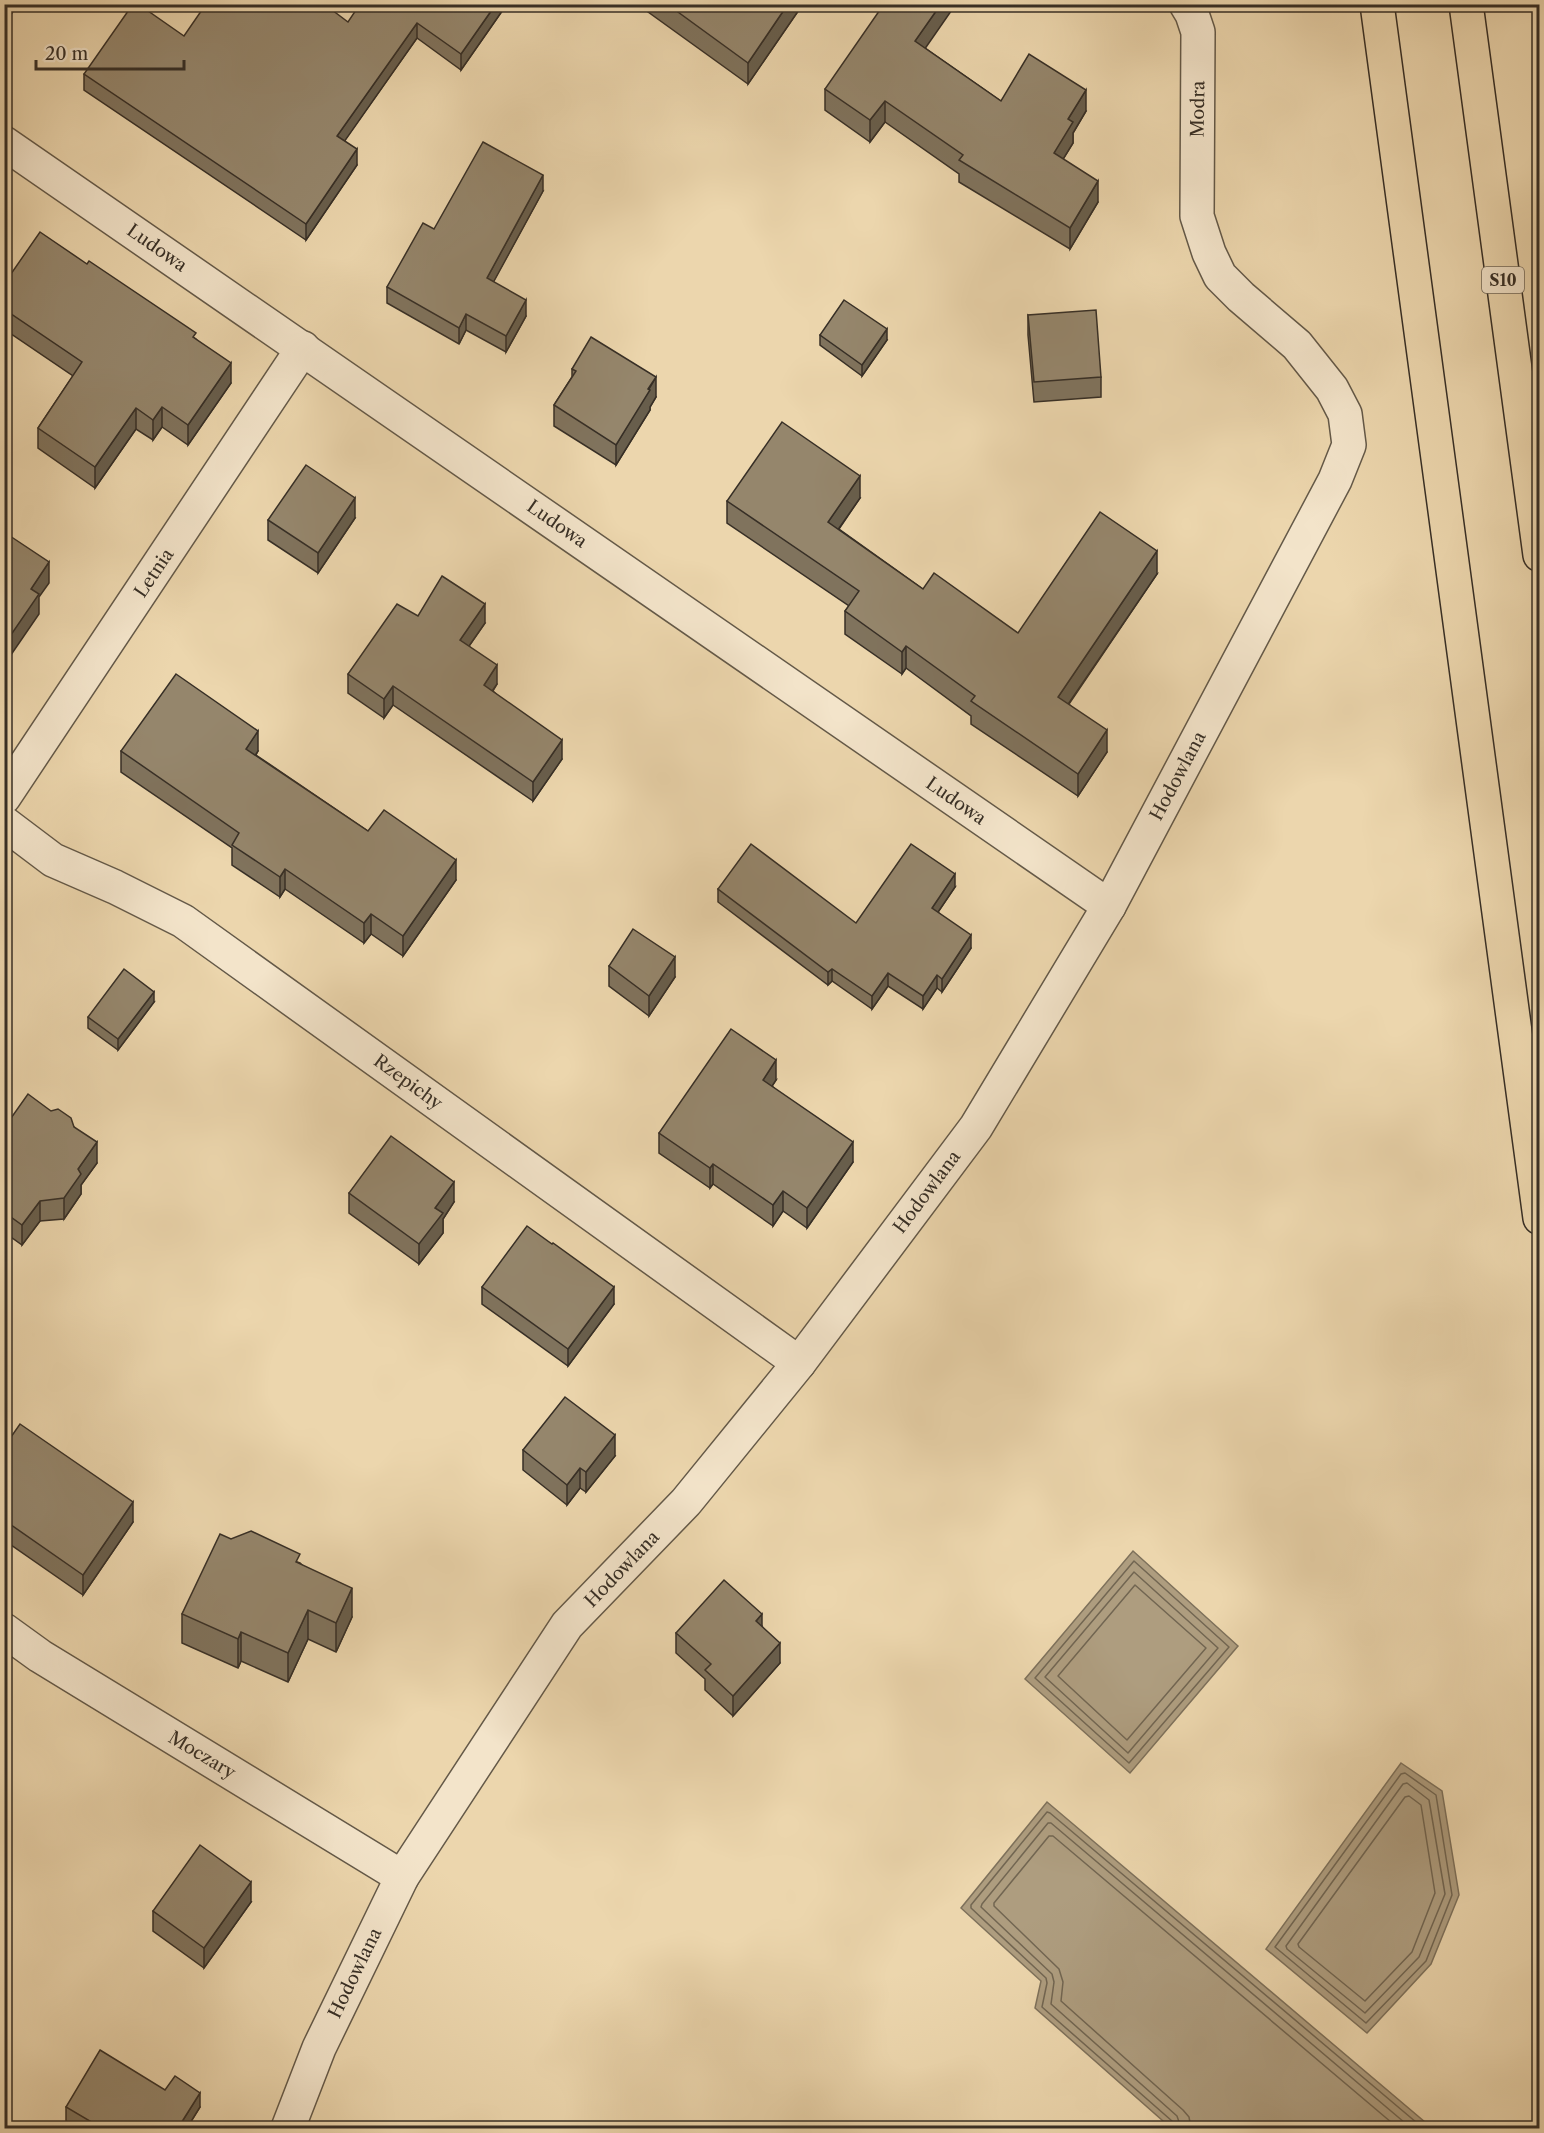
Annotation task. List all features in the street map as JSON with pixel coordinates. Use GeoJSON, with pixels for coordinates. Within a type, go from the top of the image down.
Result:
{"type":"FeatureCollection","features":[{"type":"Feature","properties":{"kind":"highway"},"geometry":{"type":"LineString","coordinates":[[1377,4],[1539,1218]]}},
{"type":"Feature","properties":{"kind":"highway","name":"S10"},"geometry":{"type":"LineString","coordinates":[[1466,4],[1539,555]]}},
{"type":"Feature","properties":{"kind":"street","name":"Modra"},"geometry":{"type":"LineString","coordinates":[[1186,4],[1198,32],[1197,216]]}},
{"type":"Feature","properties":{"kind":"street","name":"Ludowa"},"geometry":{"type":"LineString","coordinates":[[4,143],[1109,906]]}},
{"type":"Feature","properties":{"kind":"street","name":"Hodowlana"},"geometry":{"type":"LineString","coordinates":[[288,2128],[319,2048],[402,1877],[567,1625],[686,1502],[799,1363],[976,1127],[1109,906],[1335,480],[1349,445],[1345,414],[1332,389],[1297,345],[1240,297],[1220,276],[1209,253],[1197,216]]}},
{"type":"Feature","properties":{"kind":"street","name":"Letnia"},"geometry":{"type":"LineString","coordinates":[[4,797],[303,348]]}},
{"type":"Feature","properties":{"kind":"street","name":"Rzepichy"},"geometry":{"type":"LineString","coordinates":[[4,823],[53,860],[115,887],[183,921],[799,1363]]}},
{"type":"Feature","properties":{"kind":"street","name":"Moczary"},"geometry":{"type":"LineString","coordinates":[[4,1630],[40,1656],[402,1877]]}},
{"type":"Feature","properties":{"kind":"water"},"geometry":{"type":"Polygon","coordinates":[[[1133,1551],[1238,1646],[1130,1773],[1025,1679],[1133,1551]]]}},
{"type":"Feature","properties":{"kind":"water"},"geometry":{"type":"Polygon","coordinates":[[[1401,1763],[1442,1791],[1459,1895],[1431,1964],[1367,2033],[1266,1949],[1401,1763]]]}},
{"type":"Feature","properties":{"kind":"water"},"geometry":{"type":"Polygon","coordinates":[[[1047,1802],[1432,2128],[1171,2128],[1035,2008],[1041,1981],[961,1908],[1047,1802]]]}},
{"type":"Feature","properties":{"kind":"building"},"geometry":{"type":"Polygon","coordinates":[[[133,4],[138,4],[184,36],[206,4],[324,4],[348,22],[360,4],[496,4],[461,54],[417,23],[337,136],[357,149],[306,224],[84,74],[133,4]]]}},
{"type":"Feature","properties":{"kind":"building"},"geometry":{"type":"Polygon","coordinates":[[[667,4],[788,4],[748,63],[667,4]]]}},
{"type":"Feature","properties":{"kind":"building"},"geometry":{"type":"Polygon","coordinates":[[[884,4],[941,4],[915,41],[1001,101],[1029,54],[1086,90],[1068,119],[1073,122],[1054,153],[1098,181],[1070,228],[959,160],[963,155],[885,101],[870,120],[825,89],[884,4]]]}},
{"type":"Feature","properties":{"kind":"building"},"geometry":{"type":"Polygon","coordinates":[[[483,142],[543,175],[487,278],[526,300],[506,336],[466,314],[459,328],[387,287],[423,223],[434,229],[483,142]]]}},
{"type":"Feature","properties":{"kind":"building"},"geometry":{"type":"Polygon","coordinates":[[[40,232],[87,264],[89,261],[196,333],[193,337],[231,363],[188,425],[162,407],[153,420],[136,408],[95,467],[38,428],[82,362],[4,309],[4,284],[40,232]]]}},
{"type":"Feature","properties":{"kind":"building"},"geometry":{"type":"Polygon","coordinates":[[[844,300],[887,329],[862,365],[820,335],[844,300]]]}},
{"type":"Feature","properties":{"kind":"building"},"geometry":{"type":"Polygon","coordinates":[[[1096,310],[1101,377],[1034,382],[1028,315],[1096,310]]]}},
{"type":"Feature","properties":{"kind":"building"},"geometry":{"type":"Polygon","coordinates":[[[591,337],[656,377],[616,445],[554,405],[576,371],[572,369],[591,337]]]}},
{"type":"Feature","properties":{"kind":"building"},"geometry":{"type":"Polygon","coordinates":[[[782,422],[860,476],[828,522],[923,589],[934,573],[1018,633],[1100,512],[1157,551],[1058,697],[1107,730],[1078,774],[971,701],[975,696],[906,646],[902,652],[845,611],[859,591],[727,501],[782,422]]]}},
{"type":"Feature","properties":{"kind":"building"},"geometry":{"type":"Polygon","coordinates":[[[306,465],[355,498],[318,553],[268,520],[306,465]]]}},
{"type":"Feature","properties":{"kind":"building"},"geometry":{"type":"Polygon","coordinates":[[[4,532],[49,562],[31,589],[39,594],[4,645],[4,532]]]}},
{"type":"Feature","properties":{"kind":"building"},"geometry":{"type":"Polygon","coordinates":[[[442,576],[485,604],[460,640],[497,665],[484,685],[562,740],[533,782],[393,686],[384,699],[348,674],[397,604],[418,616],[442,576]]]}},
{"type":"Feature","properties":{"kind":"building"},"geometry":{"type":"Polygon","coordinates":[[[176,674],[258,731],[246,749],[368,831],[384,810],[456,860],[403,936],[371,914],[364,923],[285,869],[280,877],[232,845],[239,833],[121,751],[176,674]]]}},
{"type":"Feature","properties":{"kind":"building"},"geometry":{"type":"Polygon","coordinates":[[[751,844],[856,923],[911,844],[955,874],[932,908],[971,935],[942,979],[937,975],[923,996],[888,973],[872,996],[832,969],[828,972],[718,889],[751,844]]]}},
{"type":"Feature","properties":{"kind":"building"},"geometry":{"type":"Polygon","coordinates":[[[633,929],[675,957],[649,996],[609,966],[633,929]]]}},
{"type":"Feature","properties":{"kind":"building"},"geometry":{"type":"Polygon","coordinates":[[[124,969],[154,992],[118,1039],[88,1017],[124,969]]]}},
{"type":"Feature","properties":{"kind":"building"},"geometry":{"type":"Polygon","coordinates":[[[731,1029],[776,1060],[763,1080],[853,1142],[807,1208],[783,1191],[773,1205],[713,1164],[710,1168],[659,1133],[731,1029]]]}},
{"type":"Feature","properties":{"kind":"building"},"geometry":{"type":"Polygon","coordinates":[[[28,1094],[51,1111],[58,1109],[71,1118],[74,1127],[97,1142],[78,1169],[81,1174],[64,1198],[40,1201],[22,1225],[4,1212],[4,1128],[28,1094]]]}},
{"type":"Feature","properties":{"kind":"building"},"geometry":{"type":"Polygon","coordinates":[[[391,1136],[454,1182],[435,1208],[443,1213],[419,1244],[349,1193],[391,1136]]]}},
{"type":"Feature","properties":{"kind":"building"},"geometry":{"type":"Polygon","coordinates":[[[527,1226],[614,1287],[568,1349],[482,1287],[527,1226]]]}},
{"type":"Feature","properties":{"kind":"building"},"geometry":{"type":"Polygon","coordinates":[[[565,1397],[615,1435],[586,1472],[580,1468],[567,1485],[523,1450],[565,1397]]]}},
{"type":"Feature","properties":{"kind":"building"},"geometry":{"type":"Polygon","coordinates":[[[20,1424],[133,1502],[83,1575],[4,1520],[4,1447],[20,1424]]]}},
{"type":"Feature","properties":{"kind":"building"},"geometry":{"type":"Polygon","coordinates":[[[251,1531],[300,1554],[296,1562],[352,1588],[336,1623],[308,1610],[288,1653],[241,1632],[238,1639],[182,1614],[220,1534],[231,1539],[251,1531]]]}},
{"type":"Feature","properties":{"kind":"building"},"geometry":{"type":"Polygon","coordinates":[[[724,1580],[762,1614],[756,1621],[780,1643],[733,1696],[705,1670],[711,1664],[676,1633],[724,1580]]]}},
{"type":"Feature","properties":{"kind":"building"},"geometry":{"type":"Polygon","coordinates":[[[200,1845],[251,1882],[204,1948],[153,1911],[200,1845]]]}},
{"type":"Feature","properties":{"kind":"building"},"geometry":{"type":"Polygon","coordinates":[[[100,2050],[165,2090],[175,2076],[200,2093],[178,2128],[93,2128],[95,2124],[66,2107],[100,2050]]]}}]}
